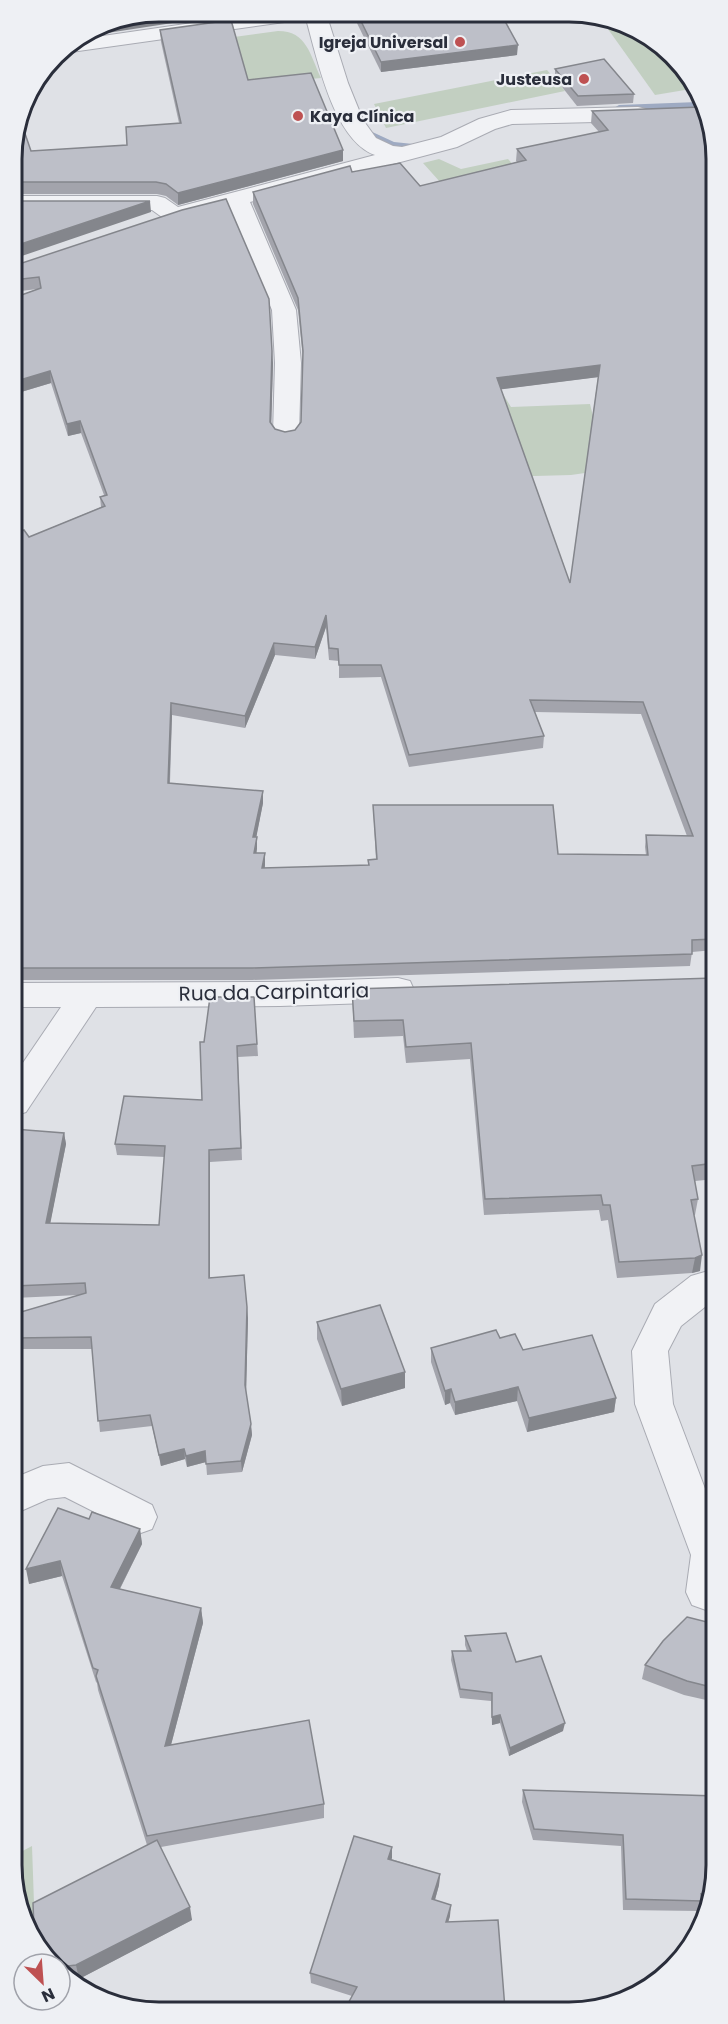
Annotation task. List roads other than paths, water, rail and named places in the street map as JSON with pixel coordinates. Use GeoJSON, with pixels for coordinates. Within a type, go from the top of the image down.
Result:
{"type":"FeatureCollection","features":[{"type":"Feature","properties":{"kind":"street"},"geometry":{"type":"LineString","coordinates":[[83,46],[242,22]]}},
{"type":"Feature","properties":{"kind":"street"},"geometry":{"type":"LineString","coordinates":[[318,22],[339,88],[356,129],[367,142],[377,148],[404,155]]}},
{"type":"Feature","properties":{"kind":"street"},"geometry":{"type":"LineString","coordinates":[[143,226],[174,215],[449,142],[487,124],[511,117],[661,113]]}},
{"type":"Feature","properties":{"kind":"street"},"geometry":{"type":"LineString","coordinates":[[236,198],[284,310],[288,363],[286,434]]}},
{"type":"Feature","properties":{"kind":"street"},"geometry":{"type":"LineString","coordinates":[[23,203],[157,203],[174,215]]}},
{"type":"Feature","properties":{"kind":"street","name":"Rua da Carpintaria"},"geometry":{"type":"LineString","coordinates":[[23,995],[280,994],[432,989]]}},
{"type":"Feature","properties":{"kind":"street"},"geometry":{"type":"LineString","coordinates":[[22,1090],[87,994]]}},
{"type":"Feature","properties":{"kind":"street"},"geometry":{"type":"LineString","coordinates":[[705,1287],[668,1315],[650,1351],[654,1404],[705,1540]]}},
{"type":"Feature","properties":{"kind":"street"},"geometry":{"type":"LineString","coordinates":[[22,1493],[43,1483],[69,1480],[138,1517]]}},
{"type":"Feature","properties":{"kind":"waterway"},"geometry":{"type":"LineString","coordinates":[[316,29],[318,22]]}},
{"type":"Feature","properties":{"kind":"waterway"},"geometry":{"type":"LineString","coordinates":[[619,108],[694,105]]}},
{"type":"Feature","properties":{"kind":"waterway"},"geometry":{"type":"LineString","coordinates":[[368,133],[392,145],[413,147]]}},
{"type":"Feature","properties":{"kind":"place","name":"Igreja Universal"},"geometry":{"type":"Point","coordinates":[460,42]}},
{"type":"Feature","properties":{"kind":"place","name":"Justeusa"},"geometry":{"type":"Point","coordinates":[584,79]}},
{"type":"Feature","properties":{"kind":"place","name":"Kaya Clínica"},"geometry":{"type":"Point","coordinates":[298,116]}}]}
